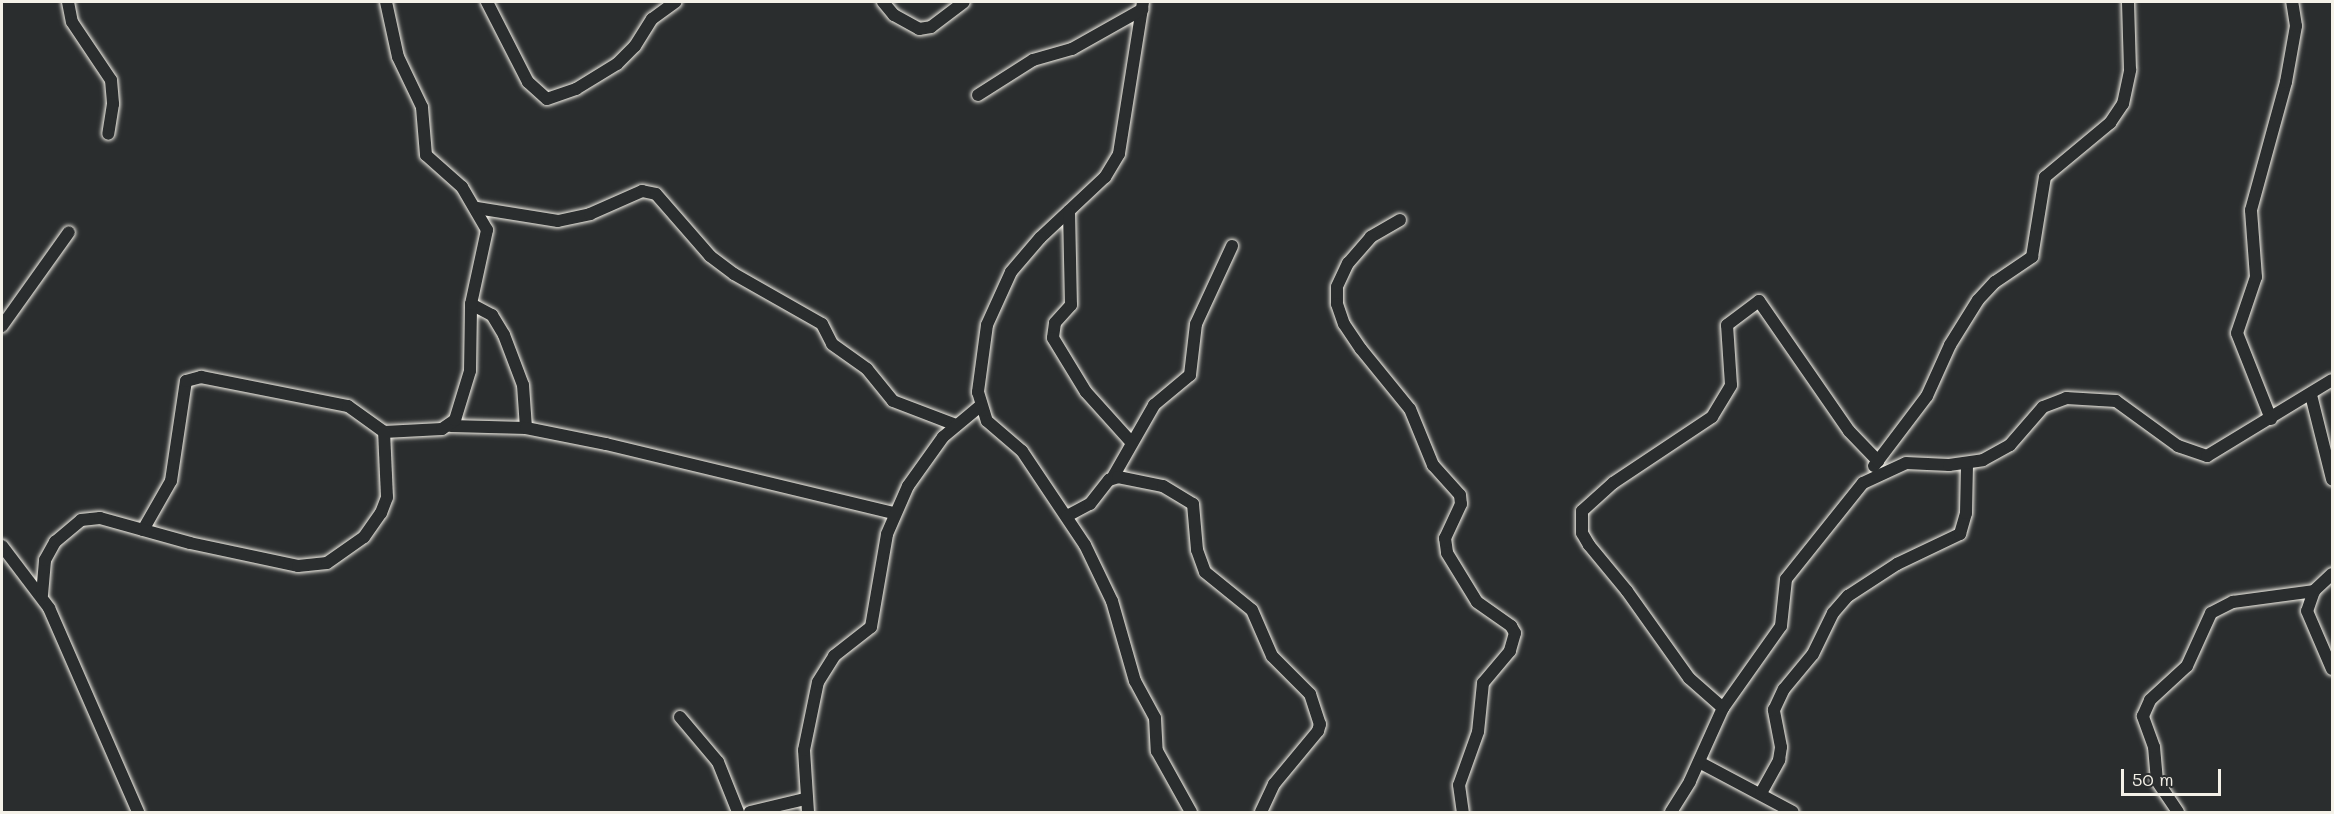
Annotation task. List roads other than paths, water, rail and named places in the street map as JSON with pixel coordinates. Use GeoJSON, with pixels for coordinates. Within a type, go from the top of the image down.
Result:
{"type":"FeatureCollection","features":[{"type":"Feature","properties":{"kind":"street"},"geometry":{"type":"LineString","coordinates":[[68,2],[72,22],[111,80],[114,104],[108,134]]}},
{"type":"Feature","properties":{"kind":"street"},"geometry":{"type":"LineString","coordinates":[[386,2],[398,57],[422,107],[426,155],[462,187],[477,208],[487,233],[471,304],[470,371],[451,426]]}},
{"type":"Feature","properties":{"kind":"street"},"geometry":{"type":"LineString","coordinates":[[487,2],[528,82],[547,99],[576,89],[617,64],[635,46],[652,20],[675,2]]}},
{"type":"Feature","properties":{"kind":"street"},"geometry":{"type":"LineString","coordinates":[[883,2],[894,15],[919,28],[931,27],[963,2]]}},
{"type":"Feature","properties":{"kind":"street"},"geometry":{"type":"LineString","coordinates":[[2121,2],[2128,15]]}},
{"type":"Feature","properties":{"kind":"street"},"geometry":{"type":"LineString","coordinates":[[1671,813],[1699,762],[1723,708],[1780,626],[1786,579],[1863,483],[1927,396],[1958,331],[1978,300],[1995,282],[2032,256],[2045,177],[2110,123],[2123,105],[2130,70],[2128,2]]}},
{"type":"Feature","properties":{"kind":"street"},"geometry":{"type":"LineString","coordinates":[[2271,419],[2237,333],[2256,277],[2251,210],[2286,82],[2296,26],[2292,2]]}},
{"type":"Feature","properties":{"kind":"street"},"geometry":{"type":"LineString","coordinates":[[978,95],[1033,60],[1072,49],[1143,5]]}},
{"type":"Feature","properties":{"kind":"street"},"geometry":{"type":"LineString","coordinates":[[1143,5],[1119,154],[1105,177],[1025,253],[1001,289],[982,348],[979,407],[996,432],[1022,451],[1067,516],[1108,591],[1129,666],[1155,718],[1157,751],[1191,813]]}},
{"type":"Feature","properties":{"kind":"street"},"geometry":{"type":"LineString","coordinates":[[477,208],[558,221],[590,214],[642,191],[656,194],[710,256],[734,274],[822,324],[832,344],[867,369],[893,401],[956,425]]}},
{"type":"Feature","properties":{"kind":"street"},"geometry":{"type":"LineString","coordinates":[[1069,211],[1071,305],[1055,323],[1053,338],[1086,392],[1131,442]]}},
{"type":"Feature","properties":{"kind":"street"},"geometry":{"type":"LineString","coordinates":[[1400,220],[1371,237],[1348,263],[1337,287],[1337,304],[1344,324],[1360,349],[1410,409],[1433,465],[1460,495],[1461,504],[1445,538],[1451,559],[1477,602],[1511,626],[1515,633],[1510,651],[1483,683],[1478,732],[1459,785],[1463,813]]}},
{"type":"Feature","properties":{"kind":"street"},"geometry":{"type":"LineString","coordinates":[[2,326],[69,232]]}},
{"type":"Feature","properties":{"kind":"street"},"geometry":{"type":"LineString","coordinates":[[1067,516],[1090,504],[1113,477],[1154,405],[1190,375],[1196,324],[1232,246]]}},
{"type":"Feature","properties":{"kind":"street"},"geometry":{"type":"LineString","coordinates":[[1723,708],[1689,678],[1627,591],[1589,544],[1580,523],[1582,512],[1613,483],[1713,417],[1731,385],[1727,325],[1759,301],[1849,431],[1878,461]]}},
{"type":"Feature","properties":{"kind":"street"},"geometry":{"type":"LineString","coordinates":[[471,304],[492,315],[504,335],[523,385],[526,428]]}},
{"type":"Feature","properties":{"kind":"street"},"geometry":{"type":"LineString","coordinates":[[143,530],[171,481],[186,381],[201,377],[348,406],[384,432],[451,426],[526,428],[632,449],[894,513]]}},
{"type":"Feature","properties":{"kind":"street"},"geometry":{"type":"LineString","coordinates":[[1863,483],[1906,463],[1966,464],[2001,452],[2043,407],[2066,398],[2116,401],[2178,446],[2199,455],[2213,453],[2332,380]]}},
{"type":"Feature","properties":{"kind":"street"},"geometry":{"type":"LineString","coordinates":[[2311,394],[2332,479]]}},
{"type":"Feature","properties":{"kind":"street"},"geometry":{"type":"LineString","coordinates":[[808,813],[805,799],[804,750],[818,682],[834,656],[871,627],[880,564],[894,513],[922,463],[956,425],[979,407]]}},
{"type":"Feature","properties":{"kind":"street"},"geometry":{"type":"LineString","coordinates":[[42,595],[45,560],[69,527],[100,518],[298,566],[327,563],[364,537],[381,513],[387,497],[384,432]]}},
{"type":"Feature","properties":{"kind":"street"},"geometry":{"type":"LineString","coordinates":[[1761,793],[1779,760],[1781,747],[1774,710],[1784,689],[1813,654],[1833,613],[1848,596],[1897,564],[1960,534],[1966,513],[1966,464]]}},
{"type":"Feature","properties":{"kind":"street"},"geometry":{"type":"LineString","coordinates":[[1113,477],[1136,478],[1163,486],[1193,504],[1197,550],[1205,572],[1249,607],[1272,656],[1310,694],[1320,727],[1274,784],[1261,813]]}},
{"type":"Feature","properties":{"kind":"street"},"geometry":{"type":"LineString","coordinates":[[2,546],[42,595],[138,813]]}},
{"type":"Feature","properties":{"kind":"street"},"geometry":{"type":"LineString","coordinates":[[2332,574],[2308,599],[2310,621],[2332,669]]}},
{"type":"Feature","properties":{"kind":"street"},"geometry":{"type":"LineString","coordinates":[[2178,813],[2157,781],[2154,747],[2143,716],[2145,708],[2187,666],[2211,613],[2233,602],[2314,591]]}},
{"type":"Feature","properties":{"kind":"street"},"geometry":{"type":"LineString","coordinates":[[680,717],[718,762],[738,813]]}},
{"type":"Feature","properties":{"kind":"street"},"geometry":{"type":"LineString","coordinates":[[1699,762],[1761,793],[1793,813]]}},
{"type":"Feature","properties":{"kind":"street"},"geometry":{"type":"LineString","coordinates":[[750,813],[805,799]]}}]}
